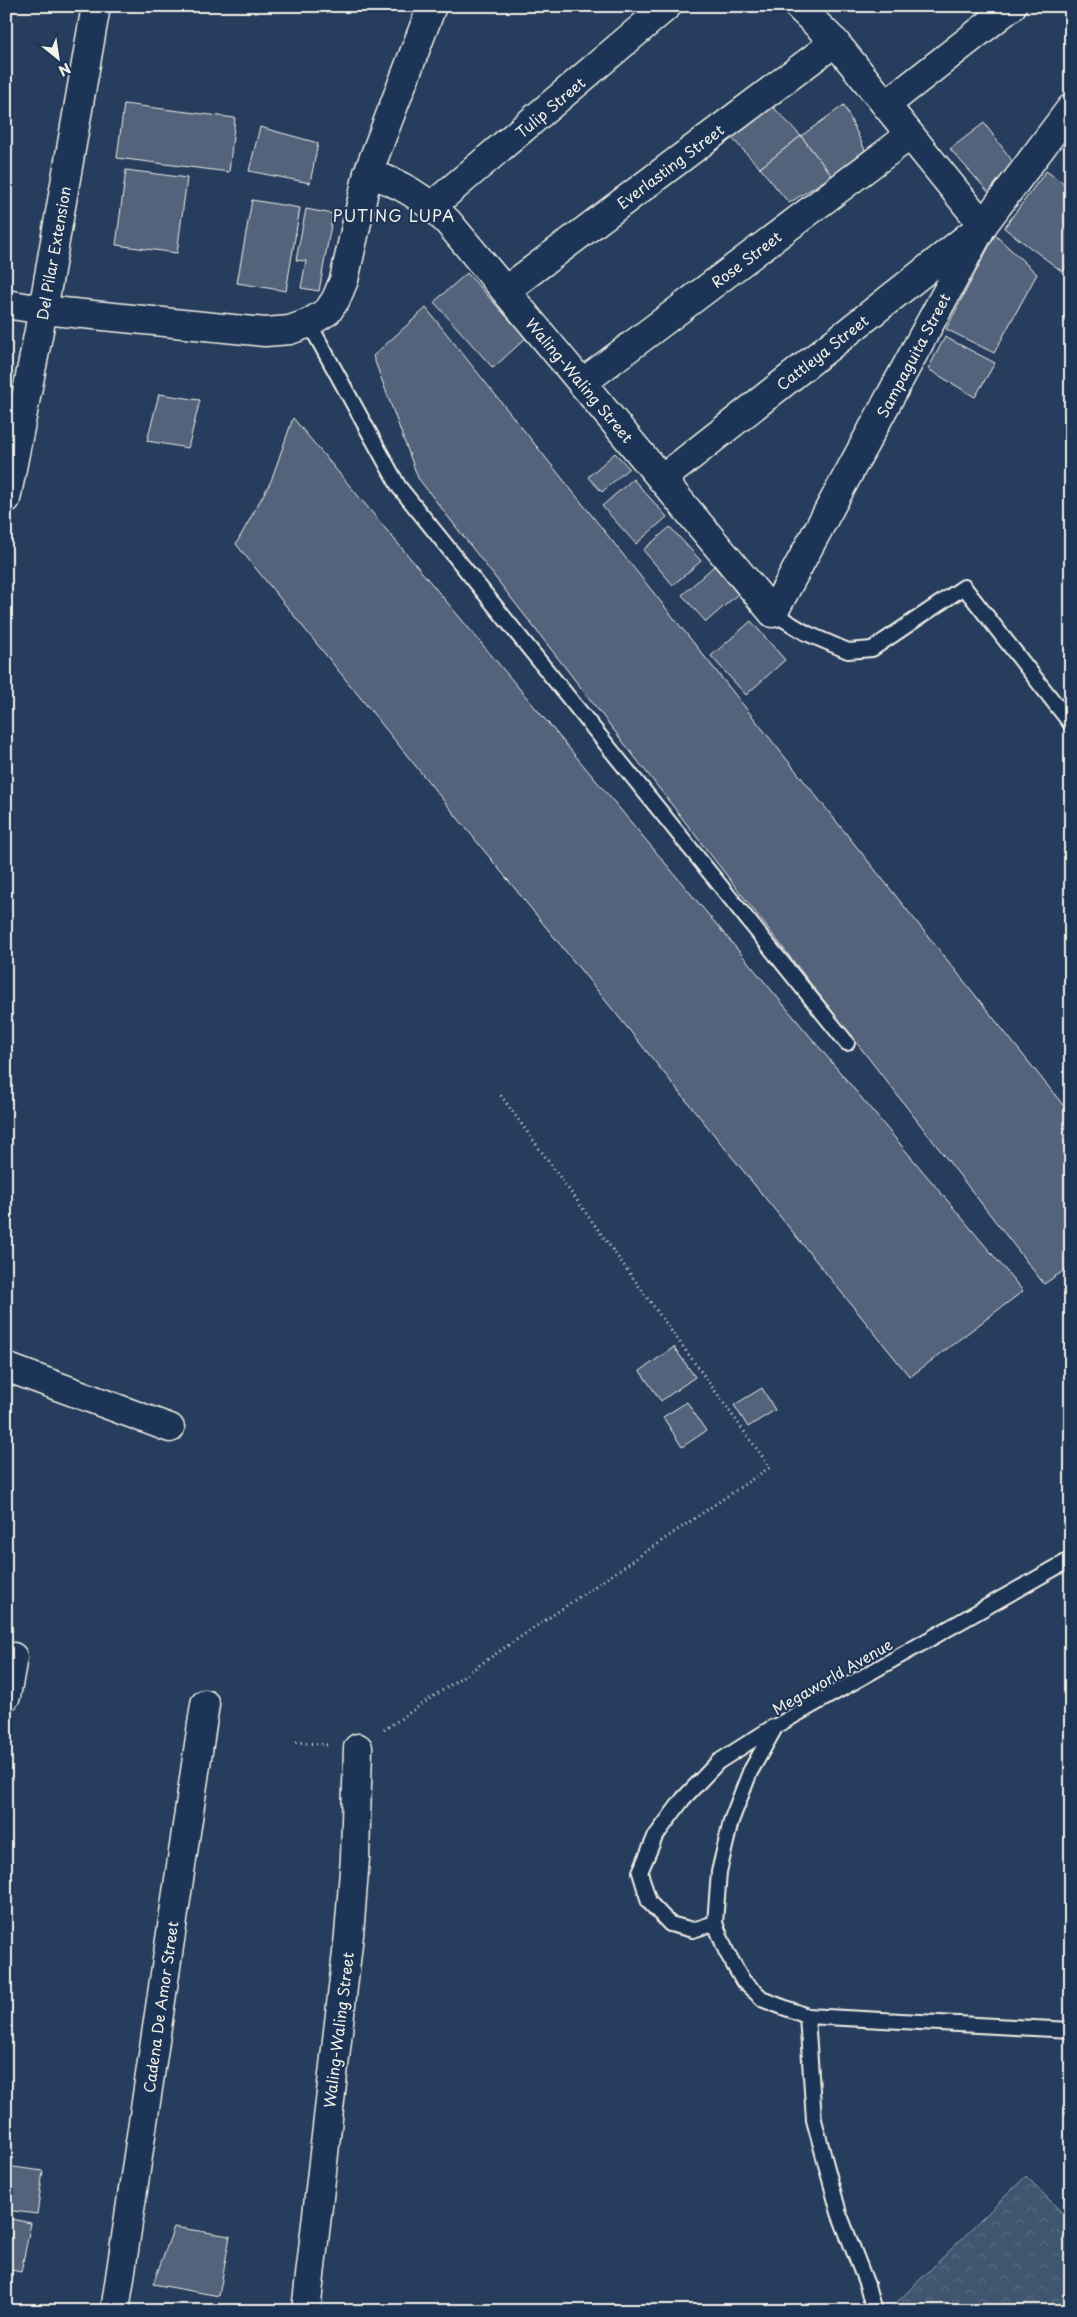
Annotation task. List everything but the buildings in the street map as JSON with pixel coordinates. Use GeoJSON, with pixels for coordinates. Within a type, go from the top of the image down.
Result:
{"type":"FeatureCollection","features":[{"type":"Feature","properties":{"kind":"street","name":"Del Pilar Extension"},"geometry":{"type":"LineString","coordinates":[[6,499],[43,310],[96,6]]}},
{"type":"Feature","properties":{"kind":"street"},"geometry":{"type":"LineString","coordinates":[[6,304],[43,310],[265,332],[290,330],[309,323],[328,311],[342,286],[368,173],[432,6]]}},
{"type":"Feature","properties":{"kind":"street"},"geometry":{"type":"LineString","coordinates":[[886,105],[1012,6]]}},
{"type":"Feature","properties":{"kind":"street"},"geometry":{"type":"LineString","coordinates":[[809,10],[982,225]]}},
{"type":"Feature","properties":{"kind":"street","name":"Tulip Street"},"geometry":{"type":"LineString","coordinates":[[432,206],[651,12]]}},
{"type":"Feature","properties":{"kind":"street","name":"Everlasting Street"},"geometry":{"type":"LineString","coordinates":[[506,290],[835,42]]}},
{"type":"Feature","properties":{"kind":"street","name":"Sampaguita Street"},"geometry":{"type":"LineString","coordinates":[[773,613],[982,225],[1071,108]]}},
{"type":"Feature","properties":{"kind":"street","name":"Rose Street"},"geometry":{"type":"LineString","coordinates":[[582,383],[910,135]]}},
{"type":"Feature","properties":{"kind":"street","name":"Waling-Waling Street"},"geometry":{"type":"LineString","coordinates":[[368,173],[394,181],[432,206],[506,290],[773,613]]}},
{"type":"Feature","properties":{"kind":"street","name":"Cattleya Street"},"geometry":{"type":"LineString","coordinates":[[662,479],[982,225]]}},
{"type":"Feature","properties":{"kind":"street"},"geometry":{"type":"LineString","coordinates":[[6,1367],[170,1428]]}},
{"type":"Feature","properties":{"kind":"street"},"geometry":{"type":"LineString","coordinates":[[6,1696],[13,1657]]}},
{"type":"Feature","properties":{"kind":"street","name":"Cadena De Amor Street"},"geometry":{"type":"LineString","coordinates":[[115,2311],[205,1704]]}},
{"type":"Feature","properties":{"kind":"street","name":"Waling-Waling Street"},"geometry":{"type":"LineString","coordinates":[[306,2311],[349,1935],[358,1748]]}},
{"type":"Feature","properties":{"kind":"lane"},"geometry":{"type":"LineString","coordinates":[[309,323],[399,487],[847,1043]]}},
{"type":"Feature","properties":{"kind":"lane"},"geometry":{"type":"LineString","coordinates":[[773,613],[806,633],[848,651],[872,649],[964,587],[1071,724]]}},
{"type":"Feature","properties":{"kind":"lane","name":"Megaworld Avenue"},"geometry":{"type":"LineString","coordinates":[[1071,1558],[776,1726],[750,1772],[731,1821],[719,1872],[715,1923],[726,1951],[743,1982],[764,2000],[807,2016],[1071,2030]]}},
{"type":"Feature","properties":{"kind":"lane"},"geometry":{"type":"LineString","coordinates":[[715,1923],[693,1930],[670,1924],[649,1902],[640,1872],[655,1838],[683,1799],[718,1762],[776,1726]]}},
{"type":"Feature","properties":{"kind":"lane"},"geometry":{"type":"LineString","coordinates":[[807,2016],[814,2120],[839,2214],[868,2285],[874,2311]]}},
{"type":"Feature","properties":{"kind":"path"},"geometry":{"type":"LineString","coordinates":[[358,1748],[770,1467],[499,1093]]}},
{"type":"Feature","properties":{"kind":"green space"},"geometry":{"type":"Polygon","coordinates":[[[1026,2176],[1071,2222],[1071,2311],[888,2311],[1026,2176]]]}},
{"type":"Feature","properties":{"kind":"district","name":"PUTING LUPA"},"geometry":{"type":"Point","coordinates":[394,215]}}]}
